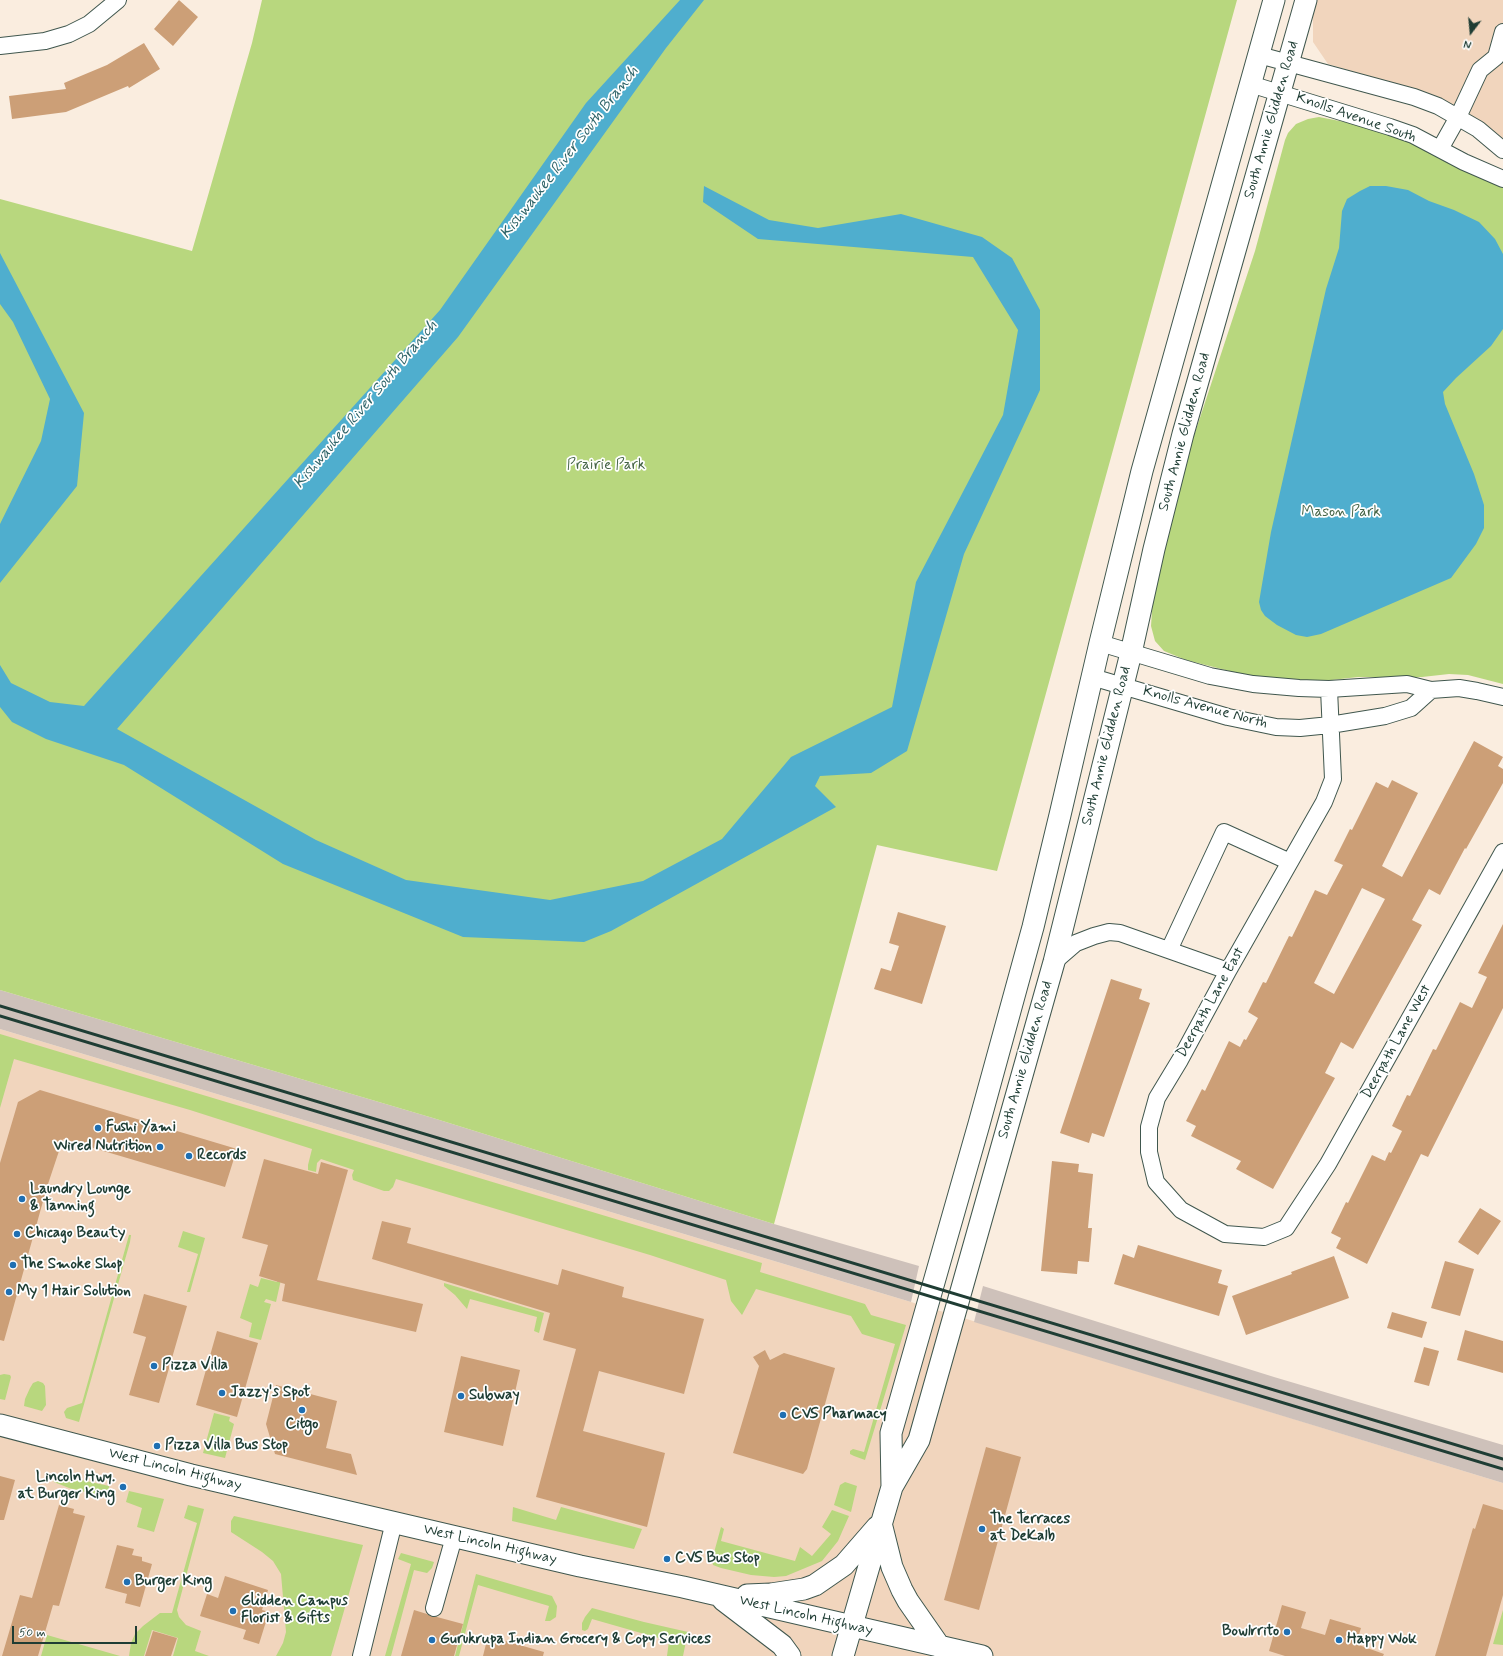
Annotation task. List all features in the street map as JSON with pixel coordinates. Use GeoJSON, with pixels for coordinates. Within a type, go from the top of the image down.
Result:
{"type":"FeatureCollection","features":[{"type":"Feature","properties":{"kind":"main road","name":"South Annie Glidden Road"},"geometry":{"type":"LineString","coordinates":[[892,1486],[891,1433],[977,1131],[1033,927],[1100,642],[1155,424],[1274,0]]}},
{"type":"Feature","properties":{"kind":"main road","name":"South Annie Glidden Road"},"geometry":{"type":"LineString","coordinates":[[843,1656],[892,1486],[918,1440],[1054,962],[1121,686],[1131,652],[1154,549],[1184,434],[1306,0]]}},
{"type":"Feature","properties":{"kind":"main road","name":"West Lincoln Highway"},"geometry":{"type":"LineString","coordinates":[[0,1425],[191,1475],[454,1537],[982,1656]]}},
{"type":"Feature","properties":{"kind":"main road"},"geometry":{"type":"LineString","coordinates":[[718,1596],[771,1594],[804,1589],[815,1585],[844,1565],[881,1522]]}},
{"type":"Feature","properties":{"kind":"main road"},"geometry":{"type":"LineString","coordinates":[[881,1522],[892,1567],[902,1590],[940,1647],[919,1656]]}},
{"type":"Feature","properties":{"kind":"main road"},"geometry":{"type":"LineString","coordinates":[[718,1596],[782,1645],[790,1656]]}},
{"type":"Feature","properties":{"kind":"street"},"geometry":{"type":"LineString","coordinates":[[0,46],[45,41],[69,34],[89,24],[118,0]]}},
{"type":"Feature","properties":{"kind":"street"},"geometry":{"type":"LineString","coordinates":[[1440,149],[1480,70],[1499,60],[1503,32]]}},
{"type":"Feature","properties":{"kind":"street","name":"Knolls Avenue South"},"geometry":{"type":"LineString","coordinates":[[1259,55],[1414,97],[1438,106],[1458,116],[1478,129],[1503,150]]}},
{"type":"Feature","properties":{"kind":"street","name":"Knolls Avenue South"},"geometry":{"type":"LineString","coordinates":[[1250,84],[1413,135],[1464,162],[1503,179]]}},
{"type":"Feature","properties":{"kind":"street"},"geometry":{"type":"LineString","coordinates":[[1100,642],[1236,682],[1270,686],[1329,689],[1406,684],[1431,690],[1459,688],[1503,697]]}},
{"type":"Feature","properties":{"kind":"street","name":"Knolls Avenue North"},"geometry":{"type":"LineString","coordinates":[[1092,677],[1254,723],[1276,727],[1300,728],[1330,726],[1379,718],[1411,708],[1431,690]]}},
{"type":"Feature","properties":{"kind":"street","name":"Deerpath Lane East"},"geometry":{"type":"LineString","coordinates":[[1286,1228],[1264,1237],[1226,1234],[1181,1210],[1156,1182],[1148,1152],[1149,1127],[1157,1098],[1180,1060],[1228,971],[1324,802],[1333,779],[1329,689]]}},
{"type":"Feature","properties":{"kind":"street"},"geometry":{"type":"LineString","coordinates":[[1169,950],[1224,832],[1290,862]]}},
{"type":"Feature","properties":{"kind":"street","name":"Deerpath Lane West"},"geometry":{"type":"LineString","coordinates":[[1286,1228],[1328,1164],[1503,852]]}},
{"type":"Feature","properties":{"kind":"street"},"geometry":{"type":"LineString","coordinates":[[1054,962],[1076,943],[1109,932],[1120,932],[1228,971]]}},
{"type":"Feature","properties":{"kind":"street"},"geometry":{"type":"LineString","coordinates":[[361,1656],[394,1522]]}},
{"type":"Feature","properties":{"kind":"street"},"geometry":{"type":"LineString","coordinates":[[434,1608],[454,1537]]}},
{"type":"Feature","properties":{"kind":"shaded area"},"geometry":{"type":"Polygon","coordinates":[[[1316,0],[1503,0],[1503,140],[1477,119],[1433,96],[1328,64],[1313,42],[1313,11],[1316,0]]]}},
{"type":"Feature","properties":{"kind":"shaded area"},"geometry":{"type":"Polygon","coordinates":[[[0,990],[433,1118],[774,1224],[919,1266],[911,1302],[0,1029],[0,990]]]}},
{"type":"Feature","properties":{"kind":"shaded area"},"geometry":{"type":"Polygon","coordinates":[[[0,1029],[911,1302],[1503,1483],[1503,1656],[0,1656],[0,1029]]]}},
{"type":"Feature","properties":{"kind":"shaded area"},"geometry":{"type":"Polygon","coordinates":[[[983,1286],[1274,1377],[1503,1445],[1503,1483],[974,1322],[983,1286]]]}},
{"type":"Feature","properties":{"kind":"green space","name":"Prairie Park"},"geometry":{"type":"Polygon","coordinates":[[[262,0],[1237,0],[997,871],[877,845],[774,1224],[433,1118],[0,990],[0,199],[192,251],[252,43],[262,0]]]}},
{"type":"Feature","properties":{"kind":"green space","name":"Mason Park"},"geometry":{"type":"Polygon","coordinates":[[[1319,117],[1350,123],[1392,135],[1503,184],[1503,684],[1468,675],[1449,674],[1422,677],[1358,677],[1323,681],[1293,681],[1253,677],[1186,660],[1164,651],[1155,641],[1151,626],[1153,597],[1158,570],[1189,451],[1255,251],[1285,140],[1288,133],[1296,124],[1308,119],[1319,117]]]}},
{"type":"Feature","properties":{"kind":"green space"},"geometry":{"type":"Polygon","coordinates":[[[0,1034],[762,1263],[760,1272],[865,1304],[871,1315],[906,1325],[865,1460],[850,1454],[850,1451],[853,1449],[864,1452],[895,1344],[862,1334],[851,1316],[756,1289],[742,1315],[731,1301],[726,1280],[650,1255],[396,1179],[393,1187],[389,1191],[384,1191],[353,1180],[352,1175],[354,1170],[321,1159],[317,1163],[316,1172],[308,1170],[312,1149],[190,1110],[14,1059],[0,1108],[0,1034]]]}},
{"type":"Feature","properties":{"kind":"green space"},"geometry":{"type":"Polygon","coordinates":[[[183,1231],[205,1238],[190,1292],[187,1292],[198,1254],[178,1247],[183,1231]]]}},
{"type":"Feature","properties":{"kind":"green space"},"geometry":{"type":"Polygon","coordinates":[[[129,1235],[131,1235],[130,1242],[79,1422],[66,1418],[64,1412],[67,1408],[82,1403],[129,1235]]]}},
{"type":"Feature","properties":{"kind":"green space"},"geometry":{"type":"Polygon","coordinates":[[[282,1262],[284,1266],[276,1302],[266,1299],[264,1302],[271,1304],[261,1340],[249,1337],[252,1323],[240,1318],[250,1284],[258,1287],[261,1278],[277,1282],[282,1262]]]}},
{"type":"Feature","properties":{"kind":"green space"},"geometry":{"type":"Polygon","coordinates":[[[444,1283],[544,1313],[539,1333],[534,1331],[537,1317],[470,1299],[467,1309],[455,1295],[444,1286],[444,1283]]]}},
{"type":"Feature","properties":{"kind":"green space"},"geometry":{"type":"Polygon","coordinates":[[[0,1375],[10,1375],[11,1377],[5,1400],[0,1399],[0,1375]]]}},
{"type":"Feature","properties":{"kind":"green space"},"geometry":{"type":"Polygon","coordinates":[[[38,1381],[43,1383],[45,1386],[46,1405],[42,1411],[24,1406],[25,1399],[30,1388],[33,1383],[38,1381]]]}},
{"type":"Feature","properties":{"kind":"green space"},"geometry":{"type":"Polygon","coordinates":[[[214,1413],[230,1417],[229,1421],[234,1424],[225,1458],[203,1453],[214,1413]]]}},
{"type":"Feature","properties":{"kind":"green space"},"geometry":{"type":"Polygon","coordinates":[[[50,1473],[109,1486],[109,1494],[97,1495],[69,1488],[54,1482],[50,1473]]]}},
{"type":"Feature","properties":{"kind":"green space"},"geometry":{"type":"Polygon","coordinates":[[[845,1482],[857,1486],[851,1512],[834,1505],[840,1485],[845,1482]]]}},
{"type":"Feature","properties":{"kind":"green space"},"geometry":{"type":"Polygon","coordinates":[[[129,1491],[164,1499],[154,1532],[137,1527],[142,1508],[126,1502],[129,1491]]]}},
{"type":"Feature","properties":{"kind":"green space"},"geometry":{"type":"Polygon","coordinates":[[[188,1505],[204,1509],[177,1610],[179,1617],[186,1625],[201,1631],[195,1651],[209,1656],[173,1656],[178,1638],[152,1630],[144,1656],[129,1656],[131,1643],[135,1634],[143,1626],[160,1613],[172,1613],[197,1523],[184,1518],[188,1505]]]}},
{"type":"Feature","properties":{"kind":"green space"},"geometry":{"type":"Polygon","coordinates":[[[513,1507],[556,1520],[561,1507],[642,1529],[634,1549],[512,1521],[513,1507]]]}},
{"type":"Feature","properties":{"kind":"green space"},"geometry":{"type":"Polygon","coordinates":[[[832,1510],[849,1516],[838,1541],[822,1561],[786,1576],[774,1577],[751,1575],[713,1565],[712,1560],[721,1527],[724,1529],[721,1541],[795,1561],[800,1547],[812,1556],[831,1534],[822,1527],[832,1510]]]}},
{"type":"Feature","properties":{"kind":"green space"},"geometry":{"type":"Polygon","coordinates":[[[234,1516],[363,1545],[331,1656],[276,1656],[283,1643],[286,1632],[281,1574],[273,1561],[231,1532],[231,1521],[234,1516]]]}},
{"type":"Feature","properties":{"kind":"green space"},"geometry":{"type":"Polygon","coordinates":[[[401,1553],[434,1562],[432,1568],[427,1573],[414,1570],[391,1656],[385,1656],[411,1564],[398,1559],[401,1553]]]}},
{"type":"Feature","properties":{"kind":"green space"},"geometry":{"type":"Polygon","coordinates":[[[476,1574],[552,1596],[557,1606],[556,1617],[550,1621],[545,1621],[549,1606],[478,1585],[459,1656],[455,1656],[476,1574]]]}},
{"type":"Feature","properties":{"kind":"green space"},"geometry":{"type":"Polygon","coordinates":[[[592,1608],[688,1632],[683,1656],[667,1656],[669,1641],[592,1619],[588,1629],[585,1631],[582,1630],[582,1623],[592,1608]]]}},
{"type":"Feature","properties":{"kind":"green space"},"geometry":{"type":"Polygon","coordinates":[[[1503,1610],[1503,1645],[1493,1644],[1503,1610]]]}},
{"type":"Feature","properties":{"kind":"green space"},"geometry":{"type":"Polygon","coordinates":[[[47,1635],[75,1643],[120,1656],[41,1656],[47,1635]]]}},
{"type":"Feature","properties":{"kind":"water","name":"Kishwaukee River South Branch"},"geometry":{"type":"Polygon","coordinates":[[[680,0],[704,0],[666,48],[458,337],[117,729],[316,840],[406,880],[550,900],[643,881],[722,839],[791,757],[892,707],[916,582],[1003,415],[1018,330],[973,257],[758,239],[703,202],[704,186],[769,220],[818,228],[901,214],[982,237],[1012,258],[1040,310],[1040,390],[964,554],[907,751],[871,773],[820,776],[815,786],[836,807],[611,931],[584,942],[463,937],[283,864],[124,765],[46,739],[12,722],[0,707],[0,665],[11,683],[50,702],[84,706],[440,310],[586,103],[680,0]]]}},
{"type":"Feature","properties":{"kind":"water"},"geometry":{"type":"Polygon","coordinates":[[[1370,186],[1386,186],[1408,190],[1429,201],[1454,210],[1479,222],[1495,239],[1503,254],[1503,329],[1491,346],[1443,392],[1445,404],[1474,474],[1484,505],[1484,528],[1476,544],[1451,578],[1321,634],[1307,637],[1296,635],[1277,625],[1265,616],[1261,610],[1259,602],[1271,532],[1326,289],[1339,248],[1342,211],[1347,199],[1370,186]]]}},
{"type":"Feature","properties":{"kind":"water"},"geometry":{"type":"Polygon","coordinates":[[[0,253],[84,413],[77,486],[0,583],[0,524],[41,441],[50,399],[13,322],[0,304],[0,253]]]}},
{"type":"Feature","properties":{"kind":"building"},"geometry":{"type":"Polygon","coordinates":[[[179,0],[198,17],[173,46],[154,29],[179,0]]]}},
{"type":"Feature","properties":{"kind":"building"},"geometry":{"type":"Polygon","coordinates":[[[144,43],[160,69],[129,88],[128,86],[66,112],[12,119],[9,96],[66,89],[64,83],[107,65],[144,43]]]}},
{"type":"Feature","properties":{"kind":"building"},"geometry":{"type":"Polygon","coordinates":[[[1474,741],[1503,757],[1498,766],[1503,769],[1503,783],[1466,849],[1465,848],[1440,895],[1429,889],[1412,920],[1422,925],[1353,1049],[1341,1042],[1325,1073],[1335,1078],[1273,1189],[1236,1169],[1241,1161],[1191,1136],[1196,1126],[1186,1121],[1202,1089],[1205,1091],[1229,1041],[1240,1047],[1244,1039],[1246,1040],[1258,1018],[1248,1012],[1263,982],[1266,983],[1289,936],[1292,937],[1315,890],[1327,895],[1343,865],[1334,861],[1350,829],[1352,830],[1376,782],[1388,788],[1392,780],[1418,793],[1382,866],[1402,877],[1474,741]],[[1362,888],[1314,983],[1334,994],[1385,899],[1362,888]]]}},
{"type":"Feature","properties":{"kind":"building"},"geometry":{"type":"Polygon","coordinates":[[[898,912],[946,926],[922,1004],[874,989],[881,968],[891,971],[899,946],[889,943],[898,912]]]}},
{"type":"Feature","properties":{"kind":"building"},"geometry":{"type":"Polygon","coordinates":[[[1503,924],[1503,1008],[1428,1157],[1421,1154],[1367,1264],[1336,1248],[1341,1238],[1331,1233],[1372,1155],[1385,1161],[1389,1152],[1391,1153],[1402,1131],[1392,1126],[1407,1095],[1410,1096],[1433,1049],[1436,1050],[1460,1002],[1472,1008],[1487,977],[1478,973],[1503,924]]]}},
{"type":"Feature","properties":{"kind":"building"},"geometry":{"type":"Polygon","coordinates":[[[1111,979],[1142,989],[1139,999],[1150,1003],[1104,1137],[1092,1133],[1089,1143],[1060,1133],[1111,979]]]}},
{"type":"Feature","properties":{"kind":"building"},"geometry":{"type":"Polygon","coordinates":[[[40,1090],[237,1149],[225,1187],[63,1139],[47,1187],[4,1341],[0,1340],[0,1163],[18,1102],[40,1090]]]}},
{"type":"Feature","properties":{"kind":"building"},"geometry":{"type":"Polygon","coordinates":[[[264,1159],[318,1174],[321,1162],[348,1170],[317,1280],[423,1304],[416,1332],[282,1301],[285,1284],[259,1276],[268,1245],[242,1238],[264,1159]]]}},
{"type":"Feature","properties":{"kind":"building"},"geometry":{"type":"Polygon","coordinates":[[[1052,1161],[1079,1164],[1078,1172],[1093,1174],[1088,1228],[1092,1228],[1089,1262],[1078,1261],[1077,1274],[1041,1271],[1052,1161]]]}},
{"type":"Feature","properties":{"kind":"building"},"geometry":{"type":"Polygon","coordinates":[[[1480,1208],[1501,1221],[1478,1255],[1458,1242],[1480,1208]]]}},
{"type":"Feature","properties":{"kind":"building"},"geometry":{"type":"Polygon","coordinates":[[[382,1221],[411,1228],[407,1243],[558,1285],[562,1269],[624,1287],[622,1297],[704,1319],[684,1394],[599,1371],[583,1431],[665,1453],[647,1527],[536,1497],[576,1349],[543,1340],[550,1313],[372,1259],[382,1221]]]}},
{"type":"Feature","properties":{"kind":"building"},"geometry":{"type":"Polygon","coordinates":[[[1138,1245],[1222,1270],[1218,1283],[1228,1286],[1219,1316],[1114,1284],[1123,1254],[1134,1258],[1138,1245]]]}},
{"type":"Feature","properties":{"kind":"building"},"geometry":{"type":"Polygon","coordinates":[[[1334,1256],[1349,1298],[1246,1335],[1232,1296],[1292,1274],[1291,1272],[1334,1256]]]}},
{"type":"Feature","properties":{"kind":"building"},"geometry":{"type":"Polygon","coordinates":[[[1445,1261],[1474,1269],[1460,1316],[1431,1308],[1445,1261]]]}},
{"type":"Feature","properties":{"kind":"building","name":"Pizza Villa"},"geometry":{"type":"Polygon","coordinates":[[[144,1294],[187,1306],[159,1403],[129,1395],[146,1337],[133,1333],[144,1294]]]}},
{"type":"Feature","properties":{"kind":"building"},"geometry":{"type":"Polygon","coordinates":[[[1392,1312],[1427,1322],[1422,1338],[1387,1328],[1392,1312]]]}},
{"type":"Feature","properties":{"kind":"building"},"geometry":{"type":"Polygon","coordinates":[[[1465,1330],[1503,1341],[1503,1373],[1457,1360],[1465,1330]]]}},
{"type":"Feature","properties":{"kind":"building"},"geometry":{"type":"Polygon","coordinates":[[[217,1331],[258,1343],[237,1417],[196,1405],[217,1331]]]}},
{"type":"Feature","properties":{"kind":"building"},"geometry":{"type":"Polygon","coordinates":[[[1424,1347],[1439,1351],[1429,1386],[1414,1382],[1424,1347]]]}},
{"type":"Feature","properties":{"kind":"building","name":"CVS Pharmacy"},"geometry":{"type":"Polygon","coordinates":[[[765,1350],[770,1360],[784,1353],[835,1368],[807,1469],[803,1474],[733,1453],[759,1366],[753,1357],[765,1350]]]}},
{"type":"Feature","properties":{"kind":"building"},"geometry":{"type":"Polygon","coordinates":[[[461,1356],[520,1370],[503,1446],[444,1432],[461,1356]]]}},
{"type":"Feature","properties":{"kind":"building"},"geometry":{"type":"Polygon","coordinates":[[[276,1385],[337,1401],[326,1448],[351,1454],[357,1475],[275,1454],[266,1424],[276,1385]]]}},
{"type":"Feature","properties":{"kind":"building","name":"The Terraces at DeKalb"},"geometry":{"type":"Polygon","coordinates":[[[986,1447],[1021,1457],[979,1610],[944,1600],[986,1447]]]}},
{"type":"Feature","properties":{"kind":"building"},"geometry":{"type":"Polygon","coordinates":[[[0,1476],[15,1480],[4,1520],[0,1520],[0,1476]]]}},
{"type":"Feature","properties":{"kind":"building"},"geometry":{"type":"Polygon","coordinates":[[[1483,1504],[1503,1510],[1503,1595],[1486,1656],[1435,1656],[1473,1528],[1475,1529],[1483,1504]]]}},
{"type":"Feature","properties":{"kind":"building"},"geometry":{"type":"Polygon","coordinates":[[[59,1505],[74,1509],[73,1513],[85,1516],[59,1606],[53,1605],[38,1656],[2,1656],[20,1595],[32,1598],[59,1505]]]}},
{"type":"Feature","properties":{"kind":"building","name":"Burger King"},"geometry":{"type":"Polygon","coordinates":[[[117,1545],[134,1549],[132,1555],[142,1557],[142,1561],[152,1564],[140,1607],[125,1603],[127,1594],[105,1588],[117,1545]]]}},
{"type":"Feature","properties":{"kind":"building","name":"Glidden Campus Florist & Gifts"},"geometry":{"type":"Polygon","coordinates":[[[225,1576],[268,1590],[262,1610],[269,1612],[259,1644],[243,1639],[246,1630],[200,1616],[207,1594],[218,1598],[225,1576]]]}},
{"type":"Feature","properties":{"kind":"building"},"geometry":{"type":"Polygon","coordinates":[[[1282,1605],[1306,1612],[1301,1628],[1325,1635],[1330,1619],[1361,1628],[1356,1644],[1384,1654],[1383,1656],[1285,1656],[1269,1651],[1282,1605]]]}},
{"type":"Feature","properties":{"kind":"building","name":"Gurukrupa Indian Grocery & Copy Services"},"geometry":{"type":"Polygon","coordinates":[[[414,1610],[432,1617],[463,1624],[454,1656],[401,1656],[414,1610]]]}},
{"type":"Feature","properties":{"kind":"building"},"geometry":{"type":"Polygon","coordinates":[[[153,1631],[177,1638],[171,1656],[145,1656],[153,1631]]]}},
{"type":"Feature","properties":{"kind":"building"},"geometry":{"type":"Polygon","coordinates":[[[488,1636],[544,1652],[543,1656],[483,1656],[488,1636]]]}},
{"type":"Feature","properties":{"kind":"railway"},"geometry":{"type":"LineString","coordinates":[[0,1006],[1503,1459]]}},
{"type":"Feature","properties":{"kind":"railway"},"geometry":{"type":"LineString","coordinates":[[0,1016],[1503,1469]]}},
{"type":"Feature","properties":{"kind":"place","name":"Fushi Yami"},"geometry":{"type":"Point","coordinates":[98,1128]}},
{"type":"Feature","properties":{"kind":"place","name":"Wired Nutrition"},"geometry":{"type":"Point","coordinates":[160,1147]}},
{"type":"Feature","properties":{"kind":"place","name":"Records"},"geometry":{"type":"Point","coordinates":[189,1156]}},
{"type":"Feature","properties":{"kind":"place","name":"Laundry Lounge & Tanning"},"geometry":{"type":"Point","coordinates":[22,1199]}},
{"type":"Feature","properties":{"kind":"place","name":"Chicago Beauty"},"geometry":{"type":"Point","coordinates":[17,1234]}},
{"type":"Feature","properties":{"kind":"place","name":"The Smoke Shop"},"geometry":{"type":"Point","coordinates":[13,1265]}},
{"type":"Feature","properties":{"kind":"place","name":"My 1 Hair Solution"},"geometry":{"type":"Point","coordinates":[9,1292]}},
{"type":"Feature","properties":{"kind":"place","name":"Pizza Villa"},"geometry":{"type":"Point","coordinates":[154,1366]}},
{"type":"Feature","properties":{"kind":"place","name":"Jazzy's Spot"},"geometry":{"type":"Point","coordinates":[222,1393]}},
{"type":"Feature","properties":{"kind":"place","name":"Subway"},"geometry":{"type":"Point","coordinates":[461,1396]}},
{"type":"Feature","properties":{"kind":"place","name":"Citgo"},"geometry":{"type":"Point","coordinates":[302,1410]}},
{"type":"Feature","properties":{"kind":"place","name":"CVS Pharmacy"},"geometry":{"type":"Point","coordinates":[783,1415]}},
{"type":"Feature","properties":{"kind":"place","name":"Pizza Villa Bus Stop"},"geometry":{"type":"Point","coordinates":[157,1446]}},
{"type":"Feature","properties":{"kind":"place","name":"Lincoln Hwy. at Burger King"},"geometry":{"type":"Point","coordinates":[123,1487]}},
{"type":"Feature","properties":{"kind":"place","name":"The Terraces at DeKalb"},"geometry":{"type":"Point","coordinates":[982,1529]}},
{"type":"Feature","properties":{"kind":"place","name":"CVS Bus Stop"},"geometry":{"type":"Point","coordinates":[667,1559]}},
{"type":"Feature","properties":{"kind":"place","name":"Burger King"},"geometry":{"type":"Point","coordinates":[127,1582]}},
{"type":"Feature","properties":{"kind":"place","name":"Glidden Campus Florist & Gifts"},"geometry":{"type":"Point","coordinates":[233,1611]}},
{"type":"Feature","properties":{"kind":"place","name":"Bowlrrito"},"geometry":{"type":"Point","coordinates":[1287,1632]}},
{"type":"Feature","properties":{"kind":"place","name":"Gurukrupa Indian Grocery & Copy Services"},"geometry":{"type":"Point","coordinates":[432,1640]}},
{"type":"Feature","properties":{"kind":"place","name":"Happy Wok"},"geometry":{"type":"Point","coordinates":[1339,1640]}}]}
